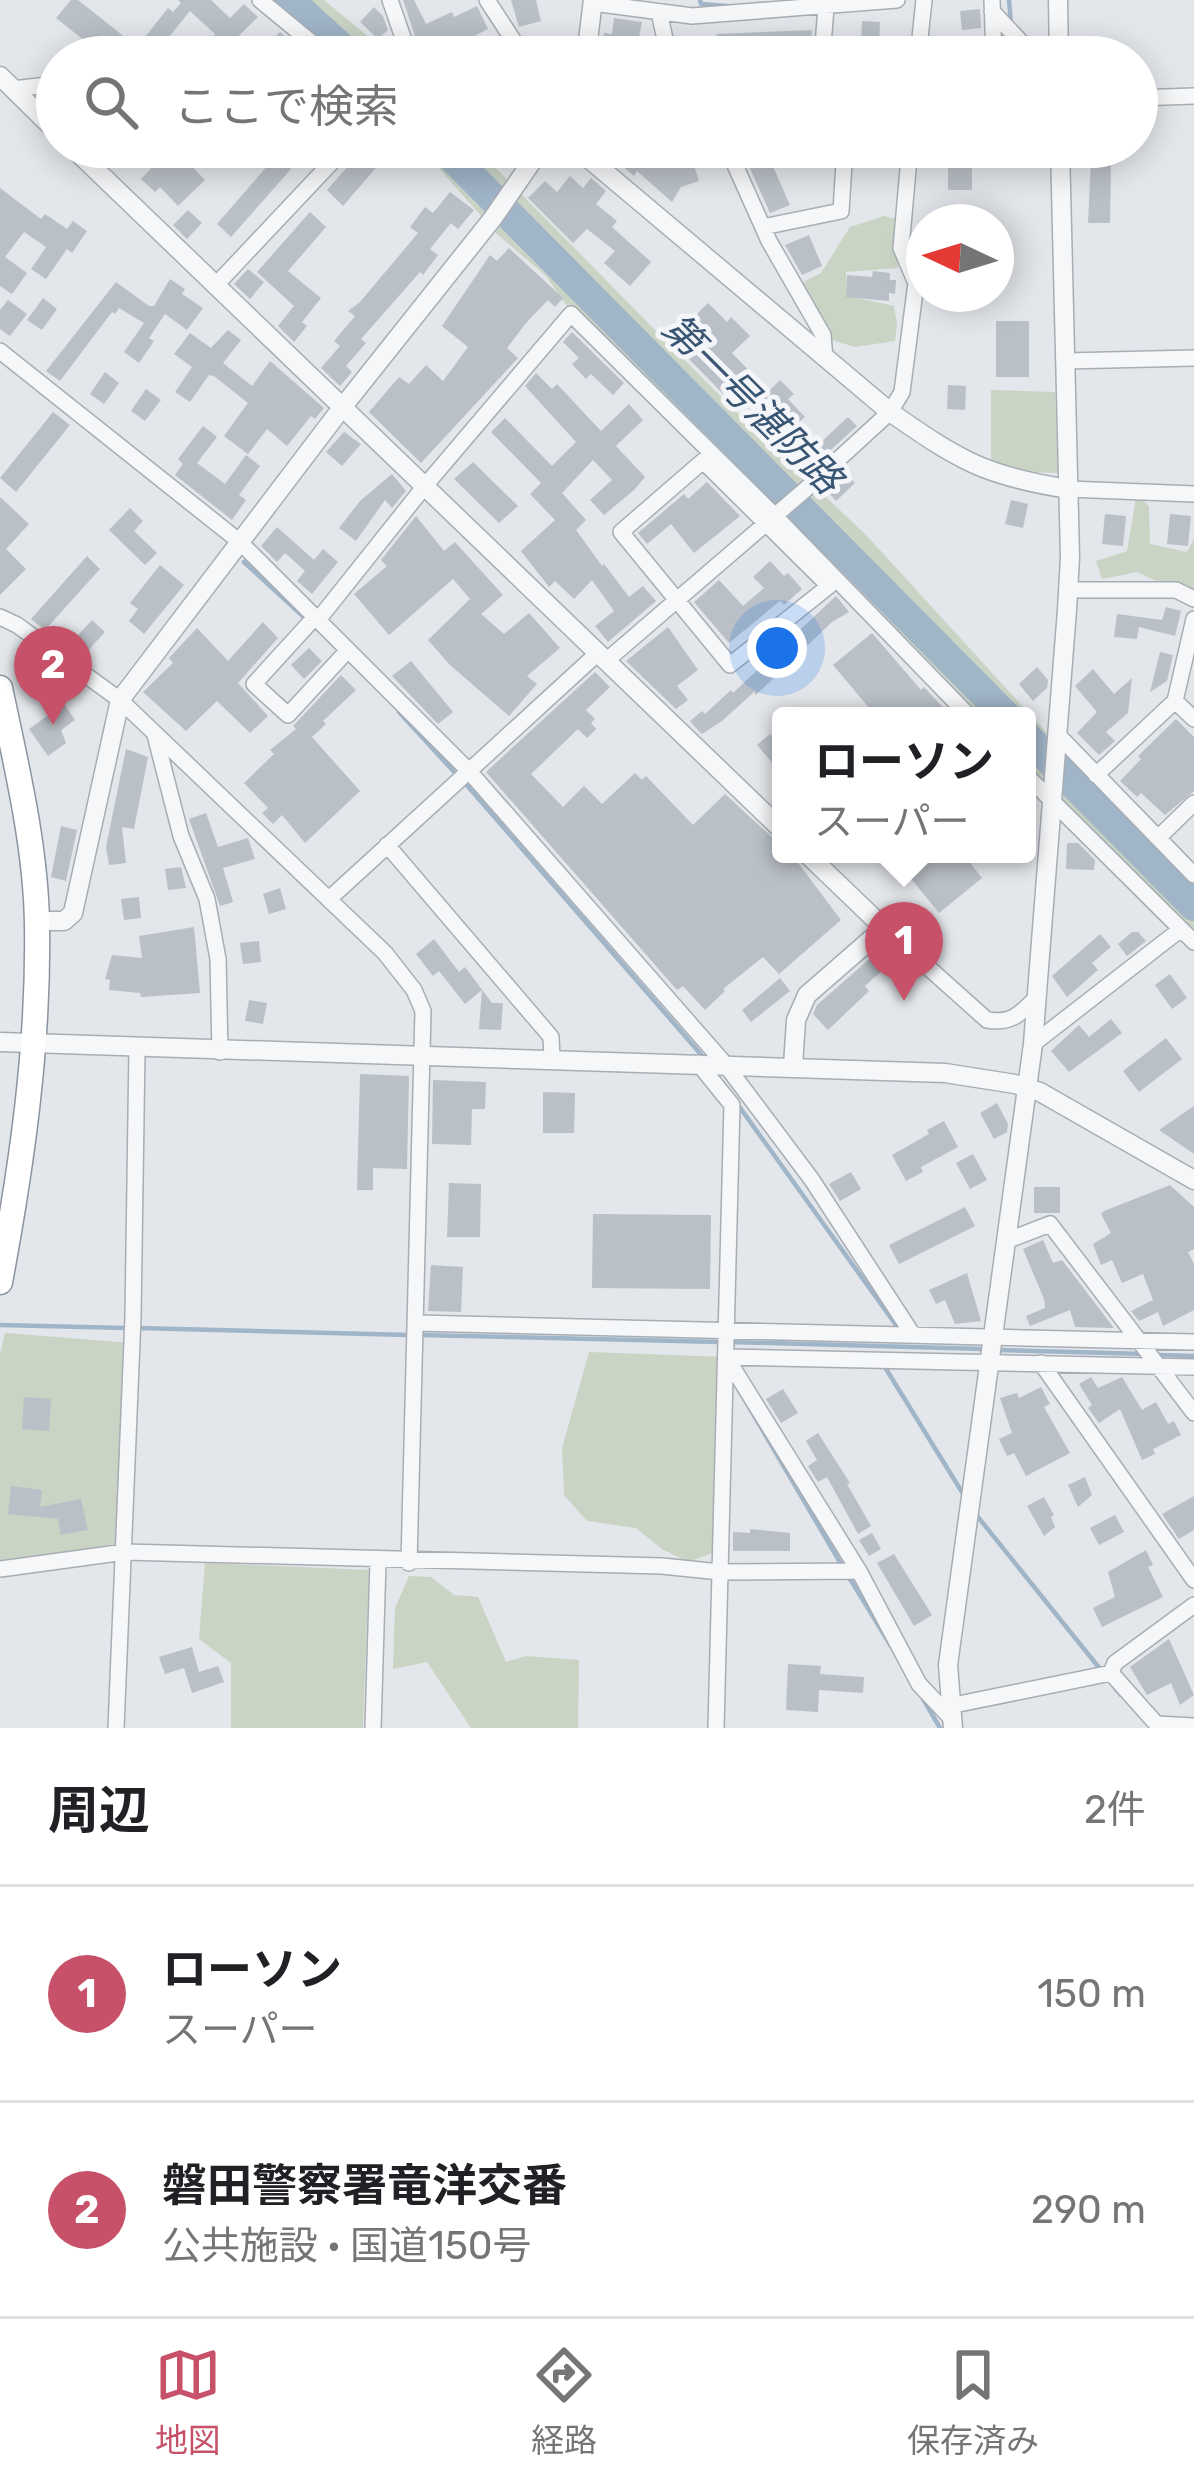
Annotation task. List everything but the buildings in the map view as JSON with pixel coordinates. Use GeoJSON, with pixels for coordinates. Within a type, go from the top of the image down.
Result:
{"type":"FeatureCollection","features":[{"type":"Feature","properties":{"kind":"highway"},"geometry":{"type":"LineString","coordinates":[[0,688],[9,775],[37,921],[33,1045],[20,1180],[0,1282]]}},
{"type":"Feature","properties":{"kind":"street"},"geometry":{"type":"LineString","coordinates":[[260,0],[304,36]]}},
{"type":"Feature","properties":{"kind":"street"},"geometry":{"type":"LineString","coordinates":[[390,0],[402,36]]}},
{"type":"Feature","properties":{"kind":"street"},"geometry":{"type":"LineString","coordinates":[[488,0],[511,36]]}},
{"type":"Feature","properties":{"kind":"street"},"geometry":{"type":"LineString","coordinates":[[589,36],[593,2],[659,12],[806,4],[826,8],[897,0]]}},
{"type":"Feature","properties":{"kind":"street"},"geometry":{"type":"LineString","coordinates":[[920,36],[924,0]]}},
{"type":"Feature","properties":{"kind":"street"},"geometry":{"type":"LineString","coordinates":[[1058,0],[1058,36]]}},
{"type":"Feature","properties":{"kind":"street"},"geometry":{"type":"LineString","coordinates":[[992,6],[993,36]]}},
{"type":"Feature","properties":{"kind":"street"},"geometry":{"type":"LineString","coordinates":[[992,6],[1017,36]]}},
{"type":"Feature","properties":{"kind":"street"},"geometry":{"type":"LineString","coordinates":[[823,36],[826,8]]}},
{"type":"Feature","properties":{"kind":"street"},"geometry":{"type":"LineString","coordinates":[[659,12],[664,36]]}},
{"type":"Feature","properties":{"kind":"street"},"geometry":{"type":"LineString","coordinates":[[6,82],[36,83]]}},
{"type":"Feature","properties":{"kind":"street"},"geometry":{"type":"LineString","coordinates":[[6,82],[36,111]]}},
{"type":"Feature","properties":{"kind":"street"},"geometry":{"type":"LineString","coordinates":[[1158,97],[1194,96]]}},
{"type":"Feature","properties":{"kind":"street"},"geometry":{"type":"LineString","coordinates":[[94,168],[772,820]]}},
{"type":"Feature","properties":{"kind":"street"},"geometry":{"type":"LineString","coordinates":[[215,286],[326,168]]}},
{"type":"Feature","properties":{"kind":"street"},"geometry":{"type":"LineString","coordinates":[[37,921],[64,921],[73,914],[120,700],[528,168]]}},
{"type":"Feature","properties":{"kind":"street"},"geometry":{"type":"LineString","coordinates":[[600,168],[890,412],[977,468],[1019,482],[1069,489],[1194,494]]}},
{"type":"Feature","properties":{"kind":"street"},"geometry":{"type":"LineString","coordinates":[[736,168],[823,335],[825,358]]}},
{"type":"Feature","properties":{"kind":"street"},"geometry":{"type":"LineString","coordinates":[[763,227],[841,211],[844,168]]}},
{"type":"Feature","properties":{"kind":"street"},"geometry":{"type":"LineString","coordinates":[[329,899],[468,771],[602,657],[676,602],[890,412],[902,392],[916,283],[901,248],[908,168]]}},
{"type":"Feature","properties":{"kind":"street"},"geometry":{"type":"LineString","coordinates":[[951,1717],[948,1665],[1033,1044],[1069,590],[1060,168]]}},
{"type":"Feature","properties":{"kind":"street"},"geometry":{"type":"LineString","coordinates":[[346,653],[288,715],[254,684],[314,620],[571,314],[960,707]]}},
{"type":"Feature","properties":{"kind":"street"},"geometry":{"type":"LineString","coordinates":[[0,351],[240,542],[468,771],[725,1064],[812,1180],[913,1335]]}},
{"type":"Feature","properties":{"kind":"street"},"geometry":{"type":"LineString","coordinates":[[1065,361],[1194,358]]}},
{"type":"Feature","properties":{"kind":"street"},"geometry":{"type":"LineString","coordinates":[[703,461],[773,517],[829,586],[730,665],[676,602],[621,532],[703,461]]}},
{"type":"Feature","properties":{"kind":"street"},"geometry":{"type":"LineString","coordinates":[[1069,590],[1176,590],[1194,599]]}},
{"type":"Feature","properties":{"kind":"street"},"geometry":{"type":"LineString","coordinates":[[0,617],[120,700],[386,953],[414,990],[423,1011],[409,1563]]}},
{"type":"Feature","properties":{"kind":"street"},"geometry":{"type":"LineString","coordinates":[[1096,775],[1175,700],[1194,620]]}},
{"type":"Feature","properties":{"kind":"street"},"geometry":{"type":"LineString","coordinates":[[1175,700],[1194,719]]}},
{"type":"Feature","properties":{"kind":"street"},"geometry":{"type":"LineString","coordinates":[[154,732],[181,836],[207,898],[218,959],[220,1052]]}},
{"type":"Feature","properties":{"kind":"street"},"geometry":{"type":"LineString","coordinates":[[1058,741],[1194,875]]}},
{"type":"Feature","properties":{"kind":"street"},"geometry":{"type":"LineString","coordinates":[[1036,784],[1194,942]]}},
{"type":"Feature","properties":{"kind":"street"},"geometry":{"type":"LineString","coordinates":[[1158,838],[1194,803]]}},
{"type":"Feature","properties":{"kind":"street"},"geometry":{"type":"LineString","coordinates":[[387,845],[551,1037],[552,1058]]}},
{"type":"Feature","properties":{"kind":"street"},"geometry":{"type":"LineString","coordinates":[[816,863],[987,1020],[1003,1023],[1016,1018],[1037,997]]}},
{"type":"Feature","properties":{"kind":"street"},"geometry":{"type":"LineString","coordinates":[[793,1066],[796,1020],[807,995],[884,928]]}},
{"type":"Feature","properties":{"kind":"street"},"geometry":{"type":"LineString","coordinates":[[1033,1044],[1181,928]]}},
{"type":"Feature","properties":{"kind":"street"},"geometry":{"type":"LineString","coordinates":[[0,1042],[946,1073],[1027,1087],[1194,1180]]}},
{"type":"Feature","properties":{"kind":"street"},"geometry":{"type":"LineString","coordinates":[[116,1728],[137,1048]]}},
{"type":"Feature","properties":{"kind":"street"},"geometry":{"type":"LineString","coordinates":[[698,1063],[732,1105],[716,1728]]}},
{"type":"Feature","properties":{"kind":"street"},"geometry":{"type":"LineString","coordinates":[[1006,1241],[1050,1224],[1194,1414]]}},
{"type":"Feature","properties":{"kind":"street"},"geometry":{"type":"LineString","coordinates":[[415,1330],[727,1330],[1194,1342]]}},
{"type":"Feature","properties":{"kind":"street"},"geometry":{"type":"LineString","coordinates":[[727,1358],[1194,1366]]}},
{"type":"Feature","properties":{"kind":"street"},"geometry":{"type":"LineString","coordinates":[[727,1358],[860,1571],[919,1684],[951,1717]]}},
{"type":"Feature","properties":{"kind":"street"},"geometry":{"type":"LineString","coordinates":[[1041,1363],[1194,1580]]}},
{"type":"Feature","properties":{"kind":"street"},"geometry":{"type":"LineString","coordinates":[[0,1569],[125,1552],[662,1566],[720,1572],[860,1571]]}},
{"type":"Feature","properties":{"kind":"street"},"geometry":{"type":"LineString","coordinates":[[373,1728],[378,1562]]}},
{"type":"Feature","properties":{"kind":"street"},"geometry":{"type":"LineString","coordinates":[[1111,1673],[1115,1663],[1194,1605]]}},
{"type":"Feature","properties":{"kind":"street"},"geometry":{"type":"LineString","coordinates":[[951,1717],[1111,1673]]}},
{"type":"Feature","properties":{"kind":"street"},"geometry":{"type":"LineString","coordinates":[[1111,1673],[1158,1726],[1194,1726]]}},
{"type":"Feature","properties":{"kind":"green space"},"geometry":{"type":"Polygon","coordinates":[[[260,0],[324,0],[368,36],[304,36],[260,0]]]}},
{"type":"Feature","properties":{"kind":"green space"},"geometry":{"type":"Polygon","coordinates":[[[439,168],[496,168],[722,398],[867,536],[1023,707],[965,707],[575,318],[546,276],[498,235],[439,168]]]}},
{"type":"Feature","properties":{"kind":"green space"},"geometry":{"type":"Polygon","coordinates":[[[884,216],[897,219],[898,268],[846,272],[847,296],[894,306],[895,341],[855,347],[829,339],[801,283],[821,273],[850,227],[884,216]]]}},
{"type":"Feature","properties":{"kind":"green space"},"geometry":{"type":"Polygon","coordinates":[[[991,390],[1055,392],[1058,473],[1024,472],[991,462],[991,390]]]}},
{"type":"Feature","properties":{"kind":"green space"},"geometry":{"type":"Polygon","coordinates":[[[1137,492],[1149,507],[1150,544],[1187,552],[1194,539],[1194,599],[1137,572],[1102,579],[1096,561],[1127,551],[1137,492]]]}},
{"type":"Feature","properties":{"kind":"green space"},"geometry":{"type":"Polygon","coordinates":[[[1036,721],[1194,875],[1194,942],[1076,825],[1054,789],[1036,772],[1036,721]]]}},
{"type":"Feature","properties":{"kind":"green space"},"geometry":{"type":"Polygon","coordinates":[[[5,1333],[132,1343],[125,1552],[0,1560],[0,1354],[5,1333]]]}},
{"type":"Feature","properties":{"kind":"green space"},"geometry":{"type":"Polygon","coordinates":[[[589,1352],[727,1357],[715,1552],[688,1562],[636,1528],[587,1521],[564,1495],[562,1448],[589,1352]]]}},
{"type":"Feature","properties":{"kind":"green space"},"geometry":{"type":"Polygon","coordinates":[[[205,1563],[369,1570],[363,1728],[231,1728],[231,1663],[199,1639],[205,1563]]]}},
{"type":"Feature","properties":{"kind":"green space"},"geometry":{"type":"Polygon","coordinates":[[[409,1576],[431,1577],[454,1595],[478,1597],[506,1662],[526,1656],[579,1660],[578,1728],[471,1728],[427,1662],[393,1669],[395,1608],[409,1576]]]}},
{"type":"Feature","properties":{"kind":"waterway","name":"第一号湛防路"},"geometry":{"type":"LineString","coordinates":[[289,0],[329,36]]}},
{"type":"Feature","properties":{"kind":"waterway"},"geometry":{"type":"LineString","coordinates":[[700,0],[701,4],[727,6]]}},
{"type":"Feature","properties":{"kind":"waterway"},"geometry":{"type":"LineString","coordinates":[[1009,0],[1011,24]]}},
{"type":"Feature","properties":{"kind":"waterway","name":"第一号湛防路"},"geometry":{"type":"LineString","coordinates":[[463,168],[997,707]]}},
{"type":"Feature","properties":{"kind":"waterway"},"geometry":{"type":"LineString","coordinates":[[244,562],[306,619]]}},
{"type":"Feature","properties":{"kind":"waterway"},"geometry":{"type":"LineString","coordinates":[[399,712],[456,774]]}},
{"type":"Feature","properties":{"kind":"waterway","name":"第一号湛防路"},"geometry":{"type":"LineString","coordinates":[[1036,746],[1194,906]]}},
{"type":"Feature","properties":{"kind":"waterway"},"geometry":{"type":"LineString","coordinates":[[464,782],[705,1059]]}},
{"type":"Feature","properties":{"kind":"waterway"},"geometry":{"type":"LineString","coordinates":[[736,1102],[901,1332]]}},
{"type":"Feature","properties":{"kind":"waterway"},"geometry":{"type":"LineString","coordinates":[[0,1325],[126,1328]]}},
{"type":"Feature","properties":{"kind":"waterway"},"geometry":{"type":"LineString","coordinates":[[138,1328],[408,1335]]}},
{"type":"Feature","properties":{"kind":"waterway"},"geometry":{"type":"LineString","coordinates":[[420,1335],[720,1342]]}},
{"type":"Feature","properties":{"kind":"waterway"},"geometry":{"type":"LineString","coordinates":[[731,1342],[984,1349]]}},
{"type":"Feature","properties":{"kind":"waterway"},"geometry":{"type":"LineString","coordinates":[[995,1350],[1146,1354]]}},
{"type":"Feature","properties":{"kind":"waterway"},"geometry":{"type":"LineString","coordinates":[[1157,1355],[1194,1356]]}},
{"type":"Feature","properties":{"kind":"waterway"},"geometry":{"type":"LineString","coordinates":[[883,1364],[965,1497]]}},
{"type":"Feature","properties":{"kind":"waterway"},"geometry":{"type":"LineString","coordinates":[[732,1378],[841,1564]]}},
{"type":"Feature","properties":{"kind":"waterway"},"geometry":{"type":"LineString","coordinates":[[974,1512],[1121,1695]]}},
{"type":"Feature","properties":{"kind":"waterway"},"geometry":{"type":"LineString","coordinates":[[847,1574],[891,1646]]}},
{"type":"Feature","properties":{"kind":"waterway"},"geometry":{"type":"LineString","coordinates":[[922,1697],[940,1728]]}},
{"type":"Feature","properties":{"kind":"place","name":"磐田警察署竜洋交番"},"geometry":{"type":"Point","coordinates":[53,725]}},
{"type":"Feature","properties":{"kind":"place","name":"ローソン"},"geometry":{"type":"Point","coordinates":[904,1001]}}]}
